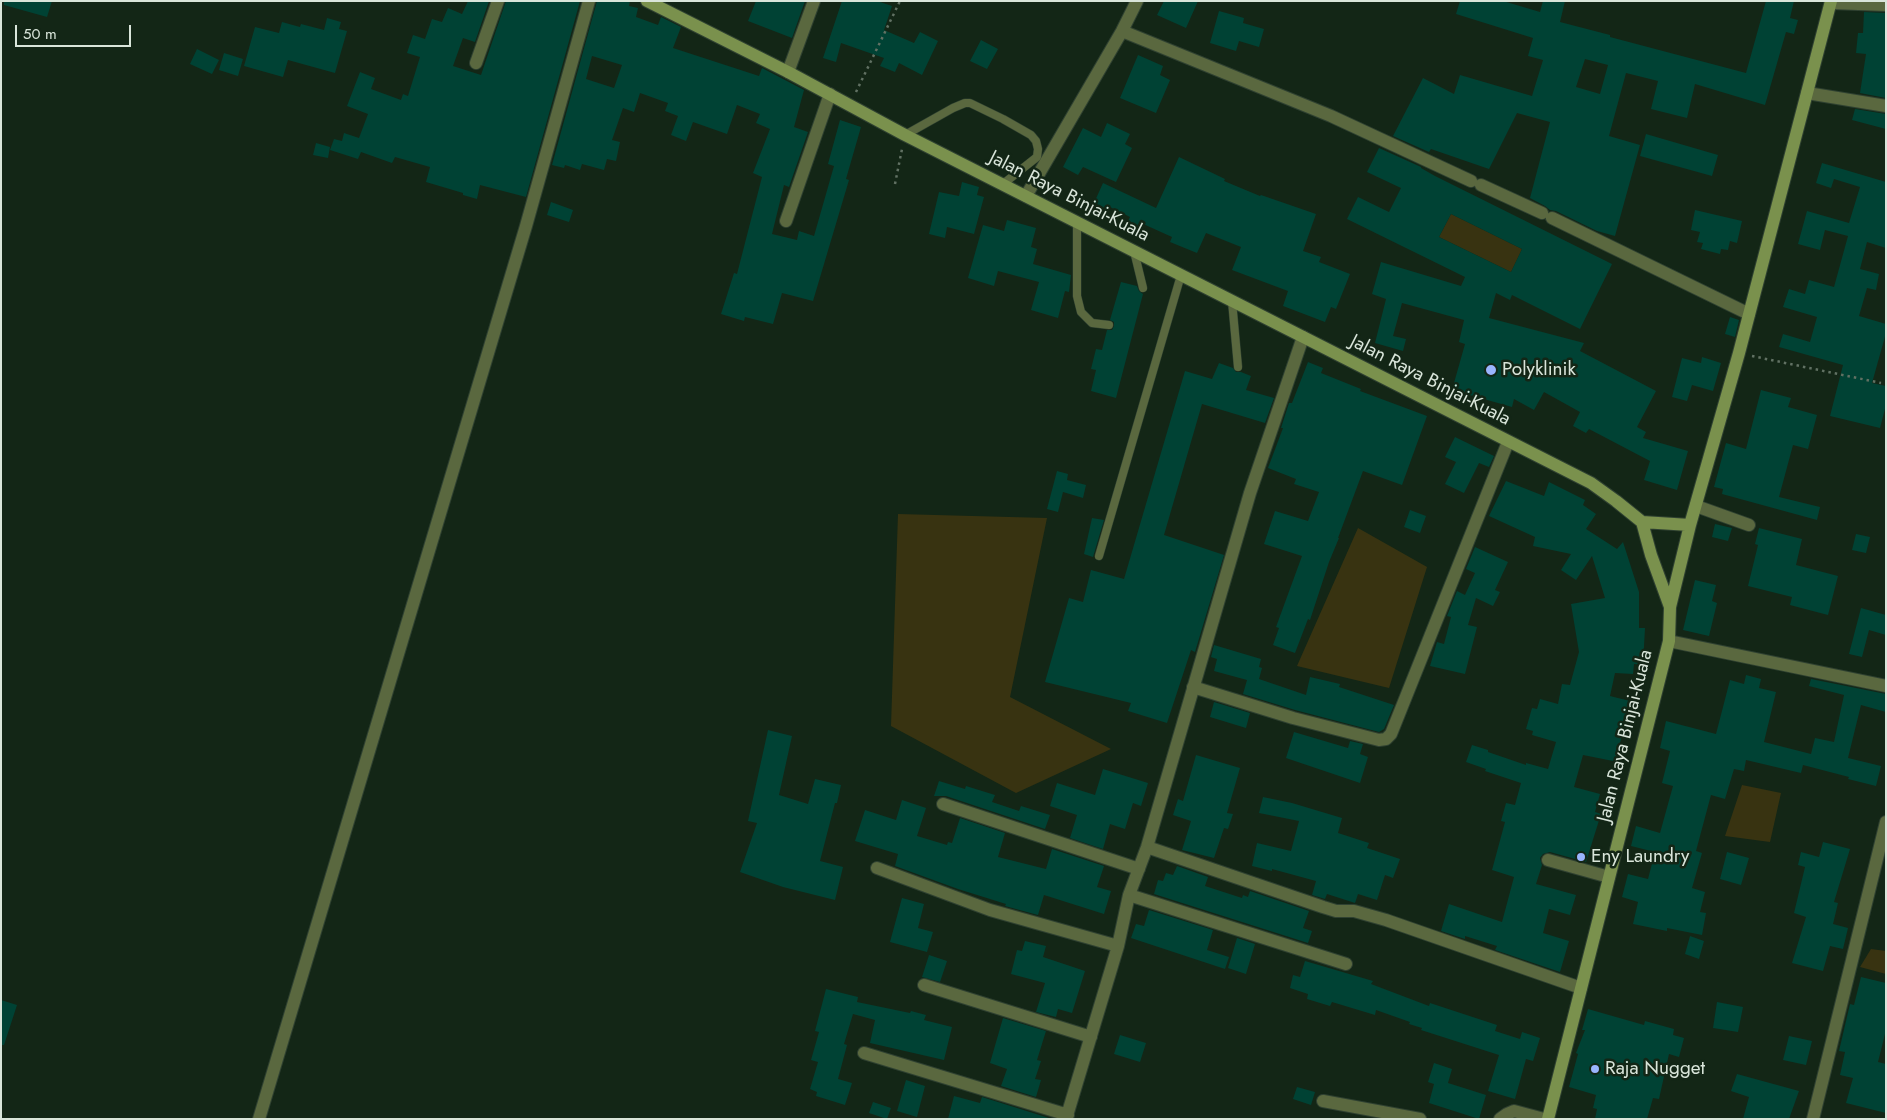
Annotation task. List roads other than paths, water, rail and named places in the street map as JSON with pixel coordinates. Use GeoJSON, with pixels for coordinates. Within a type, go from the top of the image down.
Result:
{"type":"FeatureCollection","features":[{"type":"Feature","properties":{"kind":"main road","name":"Jalan Raya Binjai-Kuala"},"geometry":{"type":"LineString","coordinates":[[647,1],[850,104],[905,135],[1591,483],[1642,522],[1651,555],[1670,607],[1669,641],[1548,1119]]}},
{"type":"Feature","properties":{"kind":"main road"},"geometry":{"type":"LineString","coordinates":[[1670,607],[1690,525],[1739,353],[1831,2]]}},
{"type":"Feature","properties":{"kind":"main road"},"geometry":{"type":"LineString","coordinates":[[1642,522],[1690,525]]}},
{"type":"Feature","properties":{"kind":"street"},"geometry":{"type":"LineString","coordinates":[[476,63],[498,1]]}},
{"type":"Feature","properties":{"kind":"street"},"geometry":{"type":"LineString","coordinates":[[259,1119],[524,236],[589,1]]}},
{"type":"Feature","properties":{"kind":"street"},"geometry":{"type":"LineString","coordinates":[[788,72],[814,1]]}},
{"type":"Feature","properties":{"kind":"street"},"geometry":{"type":"LineString","coordinates":[[1026,196],[1137,1]]}},
{"type":"Feature","properties":{"kind":"street"},"geometry":{"type":"LineString","coordinates":[[1831,2],[1886,5]]}},
{"type":"Feature","properties":{"kind":"street"},"geometry":{"type":"LineString","coordinates":[[1122,30],[1331,116],[1547,216],[1749,314]]}},
{"type":"Feature","properties":{"kind":"street"},"geometry":{"type":"LineString","coordinates":[[1807,93],[1886,106]]}},
{"type":"Feature","properties":{"kind":"street"},"geometry":{"type":"LineString","coordinates":[[786,221],[830,94]]}},
{"type":"Feature","properties":{"kind":"street"},"geometry":{"type":"LineString","coordinates":[[864,1053],[1067,1117],[1118,946],[1129,895],[1147,847],[1250,493],[1303,337]]}},
{"type":"Feature","properties":{"kind":"street"},"geometry":{"type":"LineString","coordinates":[[1193,687],[1293,718],[1379,740],[1386,739],[1391,734],[1508,442]]}},
{"type":"Feature","properties":{"kind":"street"},"geometry":{"type":"LineString","coordinates":[[1696,506],[1749,525]]}},
{"type":"Feature","properties":{"kind":"street"},"geometry":{"type":"LineString","coordinates":[[1669,641],[1886,686]]}},
{"type":"Feature","properties":{"kind":"street"},"geometry":{"type":"LineString","coordinates":[[943,804],[1139,869]]}},
{"type":"Feature","properties":{"kind":"street"},"geometry":{"type":"LineString","coordinates":[[1814,1119],[1886,822]]}},
{"type":"Feature","properties":{"kind":"street"},"geometry":{"type":"LineString","coordinates":[[1147,847],[1336,911],[1354,911],[1386,920],[1581,988]]}},
{"type":"Feature","properties":{"kind":"street"},"geometry":{"type":"LineString","coordinates":[[1548,860],[1609,877]]}},
{"type":"Feature","properties":{"kind":"street"},"geometry":{"type":"LineString","coordinates":[[877,868],[990,910],[1118,946]]}},
{"type":"Feature","properties":{"kind":"street"},"geometry":{"type":"LineString","coordinates":[[1129,895],[1346,964]]}},
{"type":"Feature","properties":{"kind":"street"},"geometry":{"type":"LineString","coordinates":[[924,985],[1090,1037]]}},
{"type":"Feature","properties":{"kind":"street"},"geometry":{"type":"LineString","coordinates":[[1323,1101],[1420,1119]]}},
{"type":"Feature","properties":{"kind":"street"},"geometry":{"type":"LineString","coordinates":[[1500,1119],[1514,1111],[1544,1119]]}},
{"type":"Feature","properties":{"kind":"lane"},"geometry":{"type":"LineString","coordinates":[[905,135],[952,108],[965,103],[970,103],[1003,119],[1031,135],[1036,141],[1038,149],[1037,157],[1003,184]]}},
{"type":"Feature","properties":{"kind":"lane"},"geometry":{"type":"LineString","coordinates":[[1077,222],[1077,296],[1081,312],[1092,323],[1109,325]]}},
{"type":"Feature","properties":{"kind":"lane"},"geometry":{"type":"LineString","coordinates":[[1134,251],[1143,288]]}},
{"type":"Feature","properties":{"kind":"lane"},"geometry":{"type":"LineString","coordinates":[[1099,556],[1181,275]]}},
{"type":"Feature","properties":{"kind":"lane"},"geometry":{"type":"LineString","coordinates":[[1232,301],[1238,367]]}},
{"type":"Feature","properties":{"kind":"place","name":"Polyklinik"},"geometry":{"type":"Point","coordinates":[1491,370]}},
{"type":"Feature","properties":{"kind":"place","name":"Eny Laundry"},"geometry":{"type":"Point","coordinates":[1581,857]}},
{"type":"Feature","properties":{"kind":"place","name":"Raja Nugget"},"geometry":{"type":"Point","coordinates":[1595,1069]}}]}
